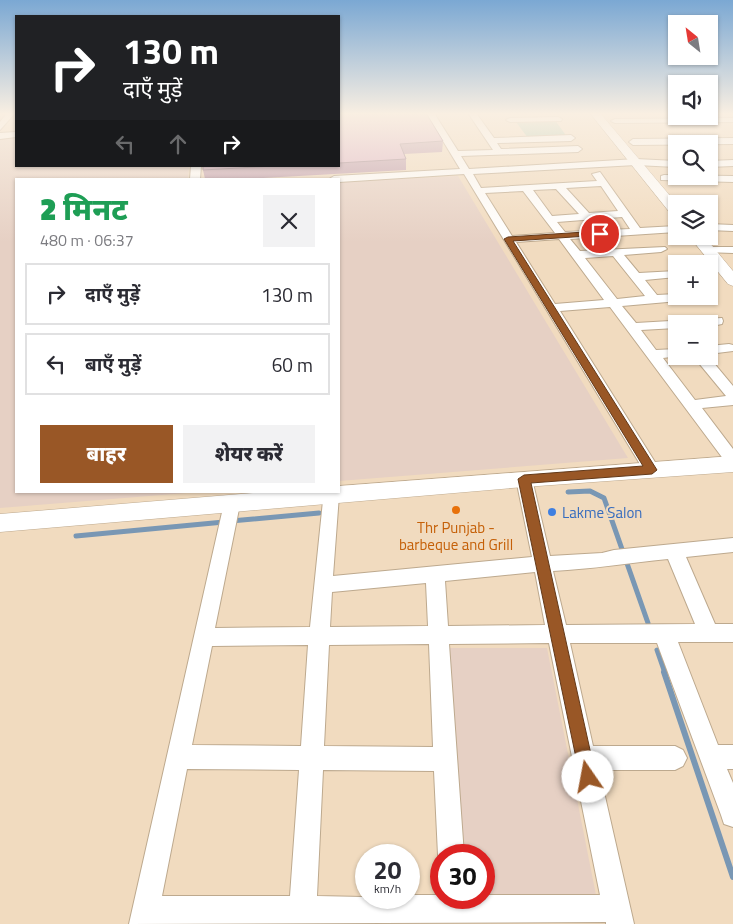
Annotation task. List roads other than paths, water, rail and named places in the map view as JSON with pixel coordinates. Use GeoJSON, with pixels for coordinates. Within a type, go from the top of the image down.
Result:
{"type":"FeatureCollection","features":[{"type":"Feature","properties":{"kind":"street"},"geometry":{"type":"LineString","coordinates":[[456,156],[652,470]]}},
{"type":"Feature","properties":{"kind":"street"},"geometry":{"type":"LineString","coordinates":[[631,156],[668,201]]}},
{"type":"Feature","properties":{"kind":"street"},"geometry":{"type":"LineString","coordinates":[[645,156],[678,195]]}},
{"type":"Feature","properties":{"kind":"street"},"geometry":{"type":"LineString","coordinates":[[340,179],[636,162],[668,164]]}},
{"type":"Feature","properties":{"kind":"street"},"geometry":{"type":"LineString","coordinates":[[718,164],[733,163]]}},
{"type":"Feature","properties":{"kind":"street"},"geometry":{"type":"LineString","coordinates":[[590,165],[638,232]]}},
{"type":"Feature","properties":{"kind":"street"},"geometry":{"type":"LineString","coordinates":[[664,178],[733,178]]}},
{"type":"Feature","properties":{"kind":"street"},"geometry":{"type":"LineString","coordinates":[[478,191],[603,183]]}},
{"type":"Feature","properties":{"kind":"street"},"geometry":{"type":"LineString","coordinates":[[560,186],[586,216]]}},
{"type":"Feature","properties":{"kind":"street"},"geometry":{"type":"LineString","coordinates":[[526,188],[733,462]]}},
{"type":"Feature","properties":{"kind":"street"},"geometry":{"type":"LineString","coordinates":[[549,219],[625,214]]}},
{"type":"Feature","properties":{"kind":"street"},"geometry":{"type":"LineString","coordinates":[[718,229],[733,228]]}},
{"type":"Feature","properties":{"kind":"street"},"geometry":{"type":"LineString","coordinates":[[508,239],[668,230]]}},
{"type":"Feature","properties":{"kind":"street"},"geometry":{"type":"LineString","coordinates":[[718,239],[730,253]]}},
{"type":"Feature","properties":{"kind":"street"},"geometry":{"type":"LineString","coordinates":[[704,245],[733,281]]}},
{"type":"Feature","properties":{"kind":"street"},"geometry":{"type":"LineString","coordinates":[[577,255],[661,249]]}},
{"type":"Feature","properties":{"kind":"street"},"geometry":{"type":"LineString","coordinates":[[708,250],[730,253]]}},
{"type":"Feature","properties":{"kind":"street"},"geometry":{"type":"LineString","coordinates":[[616,252],[654,299]]}},
{"type":"Feature","properties":{"kind":"street"},"geometry":{"type":"LineString","coordinates":[[636,277],[668,275]]}},
{"type":"Feature","properties":{"kind":"street"},"geometry":{"type":"LineString","coordinates":[[551,308],[668,298]]}},
{"type":"Feature","properties":{"kind":"street"},"geometry":{"type":"LineString","coordinates":[[632,327],[668,325]]}},
{"type":"Feature","properties":{"kind":"street"},"geometry":{"type":"LineString","coordinates":[[718,349],[729,348]]}},
{"type":"Feature","properties":{"kind":"street"},"geometry":{"type":"LineString","coordinates":[[652,354],[668,353]]}},
{"type":"Feature","properties":{"kind":"street"},"geometry":{"type":"LineString","coordinates":[[708,365],[733,395]]}},
{"type":"Feature","properties":{"kind":"street"},"geometry":{"type":"LineString","coordinates":[[691,405],[733,400]]}},
{"type":"Feature","properties":{"kind":"street"},"geometry":{"type":"LineString","coordinates":[[0,523],[228,516],[330,495],[733,462]]}},
{"type":"Feature","properties":{"kind":"street"},"geometry":{"type":"LineString","coordinates":[[228,516],[144,917],[302,917],[455,910],[619,916],[524,479]]}},
{"type":"Feature","properties":{"kind":"street"},"geometry":{"type":"LineString","coordinates":[[302,917],[319,636],[330,495]]}},
{"type":"Feature","properties":{"kind":"street"},"geometry":{"type":"LineString","coordinates":[[323,586],[542,564],[602,561],[625,556],[733,545]]}},
{"type":"Feature","properties":{"kind":"street"},"geometry":{"type":"LineString","coordinates":[[674,551],[710,633]]}},
{"type":"Feature","properties":{"kind":"street"},"geometry":{"type":"LineString","coordinates":[[435,574],[451,844]]}},
{"type":"Feature","properties":{"kind":"street"},"geometry":{"type":"LineString","coordinates":[[664,633],[722,757],[733,815]]}},
{"type":"Feature","properties":{"kind":"street"},"geometry":{"type":"LineString","coordinates":[[203,637],[733,633]]}},
{"type":"Feature","properties":{"kind":"street"},"geometry":{"type":"LineString","coordinates":[[178,757],[446,760]]}},
{"type":"Feature","properties":{"kind":"street"},"geometry":{"type":"LineString","coordinates":[[584,758],[675,758]]}},
{"type":"Feature","properties":{"kind":"waterway"},"geometry":{"type":"LineString","coordinates":[[568,492],[590,491],[604,498],[648,623]]}},
{"type":"Feature","properties":{"kind":"waterway"},"geometry":{"type":"LineString","coordinates":[[231,521],[319,513]]}},
{"type":"Feature","properties":{"kind":"waterway"},"geometry":{"type":"LineString","coordinates":[[76,536],[224,522]]}},
{"type":"Feature","properties":{"kind":"waterway"},"geometry":{"type":"LineString","coordinates":[[657,650],[665,673]]}},
{"type":"Feature","properties":{"kind":"waterway"},"geometry":{"type":"LineString","coordinates":[[664,672],[733,877]]}},
{"type":"Feature","properties":{"kind":"place","name":"Thr Punjab - barbeque and Grill"},"geometry":{"type":"Point","coordinates":[456,510]}},
{"type":"Feature","properties":{"kind":"place","name":"Lakme Salon"},"geometry":{"type":"Point","coordinates":[552,512]}}]}
